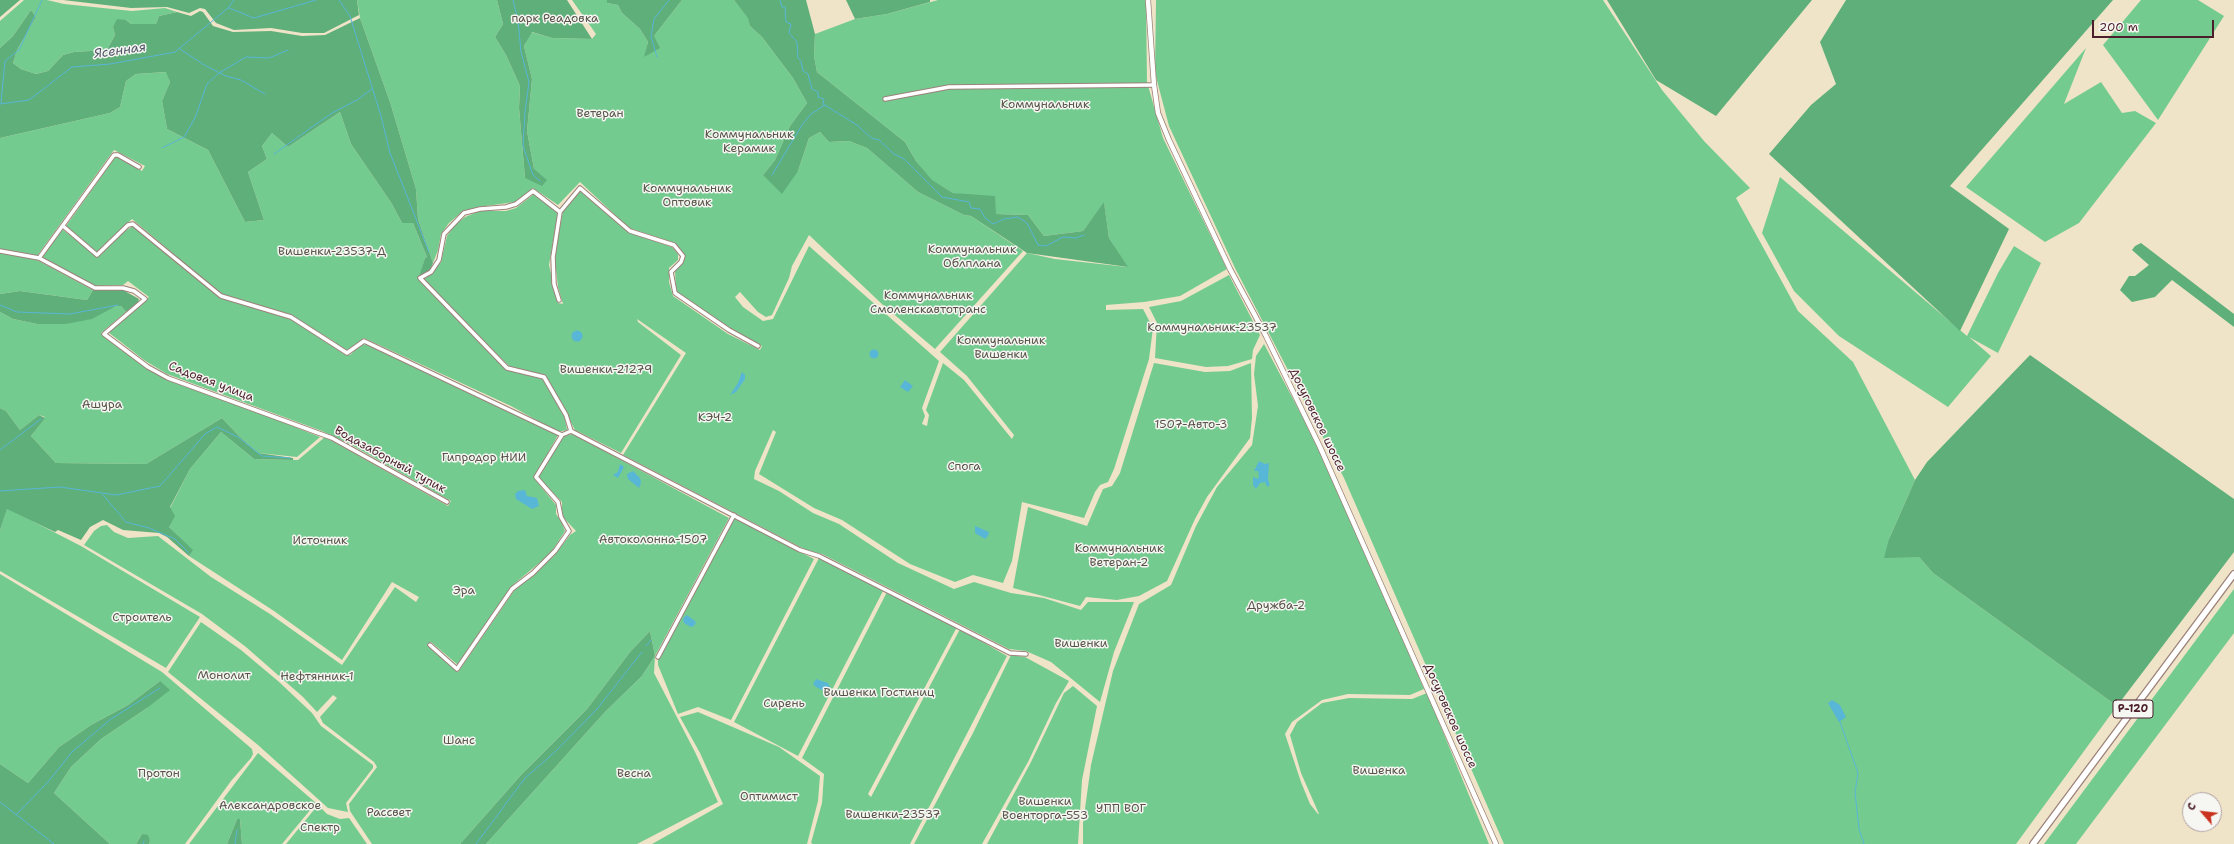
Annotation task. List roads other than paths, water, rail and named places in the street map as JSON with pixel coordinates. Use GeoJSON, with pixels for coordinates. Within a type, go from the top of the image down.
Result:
{"type":"FeatureCollection","features":[{"type":"Feature","properties":{"kind":"highway","name":"Р-120"},"geometry":{"type":"LineString","coordinates":[[2033,844],[2234,574]]}},
{"type":"Feature","properties":{"kind":"main road","name":"Досуговское шоссе"},"geometry":{"type":"LineString","coordinates":[[1148,0],[1154,85],[1158,113],[1169,140],[1227,264],[1266,336],[1320,447],[1496,844]]}},
{"type":"Feature","properties":{"kind":"street"},"geometry":{"type":"LineString","coordinates":[[885,99],[949,87],[1154,85]]}},
{"type":"Feature","properties":{"kind":"street"},"geometry":{"type":"LineString","coordinates":[[0,251],[39,258],[114,155],[118,155],[139,167]]}},
{"type":"Feature","properties":{"kind":"street"},"geometry":{"type":"LineString","coordinates":[[559,300],[554,284],[553,257],[560,212],[580,188],[630,231],[674,245],[683,256],[681,262],[671,272],[675,293],[729,330],[758,346]]}},
{"type":"Feature","properties":{"kind":"street"},"geometry":{"type":"LineString","coordinates":[[560,212],[533,191],[526,198],[511,206],[480,209],[464,213],[444,234],[439,260],[431,272],[420,278],[507,368],[544,377],[566,415],[571,431],[800,550],[819,556],[1010,653],[1026,654]]}},
{"type":"Feature","properties":{"kind":"street"},"geometry":{"type":"LineString","coordinates":[[63,226],[97,255],[128,226],[133,224],[221,296],[291,317],[347,354],[364,341],[562,435]]}},
{"type":"Feature","properties":{"kind":"street","name":"Садовая улица"},"geometry":{"type":"LineString","coordinates":[[39,258],[87,285],[95,288],[123,288],[134,291],[145,299],[104,334],[148,367],[168,378],[324,435]]}},
{"type":"Feature","properties":{"kind":"street"},"geometry":{"type":"LineString","coordinates":[[430,644],[457,669],[512,589],[533,573],[555,551],[569,531],[560,517],[558,502],[536,477],[562,435],[571,431]]}},
{"type":"Feature","properties":{"kind":"street","name":"Водазаборный тупик"},"geometry":{"type":"LineString","coordinates":[[324,435],[348,446],[447,502]]}},
{"type":"Feature","properties":{"kind":"street"},"geometry":{"type":"LineString","coordinates":[[658,657],[734,515]]}},
{"type":"Feature","properties":{"kind":"water"},"geometry":{"type":"Polygon","coordinates":[[[577,330],[581,332],[583,336],[581,340],[577,342],[573,340],[571,336],[573,332],[577,330]]]}},
{"type":"Feature","properties":{"kind":"water"},"geometry":{"type":"Polygon","coordinates":[[[874,349],[879,354],[874,359],[869,354],[874,349]]]}},
{"type":"Feature","properties":{"kind":"water"},"geometry":{"type":"Polygon","coordinates":[[[742,372],[745,375],[745,379],[736,392],[730,395],[738,383],[742,372]]]}},
{"type":"Feature","properties":{"kind":"water"},"geometry":{"type":"Polygon","coordinates":[[[905,380],[913,386],[908,392],[900,387],[905,380]]]}},
{"type":"Feature","properties":{"kind":"water"},"geometry":{"type":"Polygon","coordinates":[[[1259,461],[1265,464],[1269,463],[1268,480],[1270,485],[1267,487],[1265,482],[1260,483],[1256,489],[1253,485],[1253,477],[1258,479],[1258,471],[1254,471],[1259,461]]]}},
{"type":"Feature","properties":{"kind":"water"},"geometry":{"type":"Polygon","coordinates":[[[620,464],[624,467],[618,478],[613,475],[618,472],[620,464]]]}},
{"type":"Feature","properties":{"kind":"water"},"geometry":{"type":"Polygon","coordinates":[[[633,471],[640,478],[641,483],[639,488],[628,479],[627,474],[633,471]]]}},
{"type":"Feature","properties":{"kind":"water"},"geometry":{"type":"Polygon","coordinates":[[[525,490],[527,496],[537,498],[539,506],[532,509],[516,499],[515,494],[518,491],[525,490]]]}},
{"type":"Feature","properties":{"kind":"water"},"geometry":{"type":"Polygon","coordinates":[[[975,526],[989,532],[985,539],[975,533],[975,526]]]}},
{"type":"Feature","properties":{"kind":"water"},"geometry":{"type":"Polygon","coordinates":[[[687,615],[696,622],[694,626],[691,627],[684,623],[683,618],[687,615]]]}},
{"type":"Feature","properties":{"kind":"water"},"geometry":{"type":"Polygon","coordinates":[[[816,679],[828,683],[830,687],[828,690],[822,690],[816,687],[813,684],[816,679]]]}},
{"type":"Feature","properties":{"kind":"water"},"geometry":{"type":"Polygon","coordinates":[[[1832,700],[1840,705],[1846,717],[1839,722],[1828,703],[1832,700]]]}},
{"type":"Feature","properties":{"kind":"waterway"},"geometry":{"type":"LineString","coordinates":[[1,103],[5,61],[19,50],[42,0]]}},
{"type":"Feature","properties":{"kind":"waterway","name":"Ясенная"},"geometry":{"type":"LineString","coordinates":[[0,104],[29,100],[72,67],[110,64],[175,52],[228,8],[234,0]]}},
{"type":"Feature","properties":{"kind":"waterway"},"geometry":{"type":"LineString","coordinates":[[229,8],[254,18],[316,0]]}},
{"type":"Feature","properties":{"kind":"waterway"},"geometry":{"type":"LineString","coordinates":[[339,0],[350,16],[381,116],[390,153],[429,252]]}},
{"type":"Feature","properties":{"kind":"waterway"},"geometry":{"type":"LineString","coordinates":[[513,0],[518,20],[521,52],[529,82],[523,146],[533,175],[540,181]]}},
{"type":"Feature","properties":{"kind":"waterway"},"geometry":{"type":"LineString","coordinates":[[657,57],[651,36],[654,19],[669,0]]}},
{"type":"Feature","properties":{"kind":"waterway"},"geometry":{"type":"LineString","coordinates":[[780,0],[782,7],[785,7],[786,22],[791,24],[789,33],[797,42],[798,58],[801,61],[803,71],[808,74],[812,89],[818,92],[818,97],[824,99],[823,104],[857,125],[871,138],[879,140],[894,154],[904,159],[942,197],[969,202],[971,208],[980,209],[985,218],[993,224],[1004,219],[1018,217],[1027,223],[1038,245],[1046,246],[1063,237],[1076,238],[1084,235]]}},
{"type":"Feature","properties":{"kind":"waterway"},"geometry":{"type":"LineString","coordinates":[[180,49],[206,66],[226,76],[241,80],[265,94]]}},
{"type":"Feature","properties":{"kind":"waterway"},"geometry":{"type":"LineString","coordinates":[[162,148],[184,137],[195,118],[207,84],[219,73],[246,57],[269,58],[288,50]]}},
{"type":"Feature","properties":{"kind":"waterway"},"geometry":{"type":"LineString","coordinates":[[274,154],[332,113],[357,100],[372,89]]}},
{"type":"Feature","properties":{"kind":"waterway"},"geometry":{"type":"LineString","coordinates":[[772,175],[802,125],[811,114],[825,105]]}},
{"type":"Feature","properties":{"kind":"waterway"},"geometry":{"type":"LineString","coordinates":[[0,305],[17,312],[70,314],[118,305]]}},
{"type":"Feature","properties":{"kind":"waterway"},"geometry":{"type":"LineString","coordinates":[[0,450],[41,419]]}},
{"type":"Feature","properties":{"kind":"waterway"},"geometry":{"type":"LineString","coordinates":[[0,491],[60,487],[116,495],[160,486],[205,434],[217,427],[238,437],[262,456],[290,458]]}},
{"type":"Feature","properties":{"kind":"waterway"},"geometry":{"type":"LineString","coordinates":[[103,495],[126,522],[149,528],[175,539],[189,553]]}},
{"type":"Feature","properties":{"kind":"waterway"},"geometry":{"type":"LineString","coordinates":[[646,646],[651,640]]}},
{"type":"Feature","properties":{"kind":"waterway"},"geometry":{"type":"LineString","coordinates":[[476,844],[525,778],[555,752],[597,709],[642,652]]}},
{"type":"Feature","properties":{"kind":"waterway"},"geometry":{"type":"LineString","coordinates":[[16,815],[48,782],[72,752],[111,719],[160,688]]}},
{"type":"Feature","properties":{"kind":"waterway"},"geometry":{"type":"LineString","coordinates":[[1840,722],[1858,773],[1855,792],[1859,829],[1864,844]]}},
{"type":"Feature","properties":{"kind":"waterway"},"geometry":{"type":"LineString","coordinates":[[0,802],[54,844]]}},
{"type":"Feature","properties":{"kind":"waterway"},"geometry":{"type":"LineString","coordinates":[[235,844],[237,830]]}},
{"type":"Feature","properties":{"kind":"park label","name":"парк Реадовка"},"geometry":{"type":"Point","coordinates":[555,19]}},
{"type":"Feature","properties":{"kind":"park label","name":"Коммунальник"},"geometry":{"type":"Point","coordinates":[1045,105]}},
{"type":"Feature","properties":{"kind":"park label","name":"Ветеран"},"geometry":{"type":"Point","coordinates":[600,114]}},
{"type":"Feature","properties":{"kind":"park label","name":"Коммунальник Керамик"},"geometry":{"type":"Point","coordinates":[749,142]}},
{"type":"Feature","properties":{"kind":"park label","name":"Коммунальник Оптовик"},"geometry":{"type":"Point","coordinates":[687,196]}},
{"type":"Feature","properties":{"kind":"park label","name":"Вишенки-23537-Д"},"geometry":{"type":"Point","coordinates":[332,252]}},
{"type":"Feature","properties":{"kind":"park label","name":"Коммунальник Облплана"},"geometry":{"type":"Point","coordinates":[972,257]}},
{"type":"Feature","properties":{"kind":"park label","name":"Коммунальник Смоленскавтотранс"},"geometry":{"type":"Point","coordinates":[928,303]}},
{"type":"Feature","properties":{"kind":"park label","name":"Коммунальник-23537"},"geometry":{"type":"Point","coordinates":[1212,328]}},
{"type":"Feature","properties":{"kind":"park label","name":"Коммунальник Вишенки"},"geometry":{"type":"Point","coordinates":[1001,348]}},
{"type":"Feature","properties":{"kind":"park label","name":"Вишенки-21279"},"geometry":{"type":"Point","coordinates":[606,370]}},
{"type":"Feature","properties":{"kind":"park label","name":"Ашура"},"geometry":{"type":"Point","coordinates":[102,405]}},
{"type":"Feature","properties":{"kind":"park label","name":"КЭЧ-2"},"geometry":{"type":"Point","coordinates":[715,418]}},
{"type":"Feature","properties":{"kind":"park label","name":"1507-Авто-3"},"geometry":{"type":"Point","coordinates":[1191,425]}},
{"type":"Feature","properties":{"kind":"park label","name":"Гипродор НИИ"},"geometry":{"type":"Point","coordinates":[484,458]}},
{"type":"Feature","properties":{"kind":"park label","name":"Спога"},"geometry":{"type":"Point","coordinates":[964,467]}},
{"type":"Feature","properties":{"kind":"park label","name":"Автоколонна-1507"},"geometry":{"type":"Point","coordinates":[653,540]}},
{"type":"Feature","properties":{"kind":"park label","name":"Источник"},"geometry":{"type":"Point","coordinates":[320,541]}},
{"type":"Feature","properties":{"kind":"park label","name":"Коммунальник Ветеран-2"},"geometry":{"type":"Point","coordinates":[1119,556]}},
{"type":"Feature","properties":{"kind":"park label","name":"Эра"},"geometry":{"type":"Point","coordinates":[464,591]}},
{"type":"Feature","properties":{"kind":"park label","name":"Дружба-2"},"geometry":{"type":"Point","coordinates":[1276,606]}},
{"type":"Feature","properties":{"kind":"park label","name":"Строитель"},"geometry":{"type":"Point","coordinates":[142,618]}},
{"type":"Feature","properties":{"kind":"park label","name":"Вишенки"},"geometry":{"type":"Point","coordinates":[1081,644]}},
{"type":"Feature","properties":{"kind":"park label","name":"Монолит"},"geometry":{"type":"Point","coordinates":[224,676]}},
{"type":"Feature","properties":{"kind":"park label","name":"Нефтянник-1"},"geometry":{"type":"Point","coordinates":[317,677]}},
{"type":"Feature","properties":{"kind":"park label","name":"Вишенки Гостиниц"},"geometry":{"type":"Point","coordinates":[879,693]}},
{"type":"Feature","properties":{"kind":"park label","name":"Сирень"},"geometry":{"type":"Point","coordinates":[784,704]}},
{"type":"Feature","properties":{"kind":"park label","name":"Шанс"},"geometry":{"type":"Point","coordinates":[459,741]}},
{"type":"Feature","properties":{"kind":"park label","name":"Вишенка"},"geometry":{"type":"Point","coordinates":[1379,771]}},
{"type":"Feature","properties":{"kind":"park label","name":"Протон"},"geometry":{"type":"Point","coordinates":[159,774]}},
{"type":"Feature","properties":{"kind":"park label","name":"Весна"},"geometry":{"type":"Point","coordinates":[634,774]}},
{"type":"Feature","properties":{"kind":"park label","name":"Оптимист"},"geometry":{"type":"Point","coordinates":[769,797]}},
{"type":"Feature","properties":{"kind":"park label","name":"Александровское"},"geometry":{"type":"Point","coordinates":[270,806]}},
{"type":"Feature","properties":{"kind":"park label","name":"Вишенки Военторга-553"},"geometry":{"type":"Point","coordinates":[1045,809]}},
{"type":"Feature","properties":{"kind":"park label","name":"УПП ВОГ"},"geometry":{"type":"Point","coordinates":[1121,809]}},
{"type":"Feature","properties":{"kind":"park label","name":"Рассвет"},"geometry":{"type":"Point","coordinates":[389,813]}},
{"type":"Feature","properties":{"kind":"park label","name":"Вишенки-23537"},"geometry":{"type":"Point","coordinates":[893,815]}},
{"type":"Feature","properties":{"kind":"park label","name":"Спектр"},"geometry":{"type":"Point","coordinates":[320,828]}}]}
